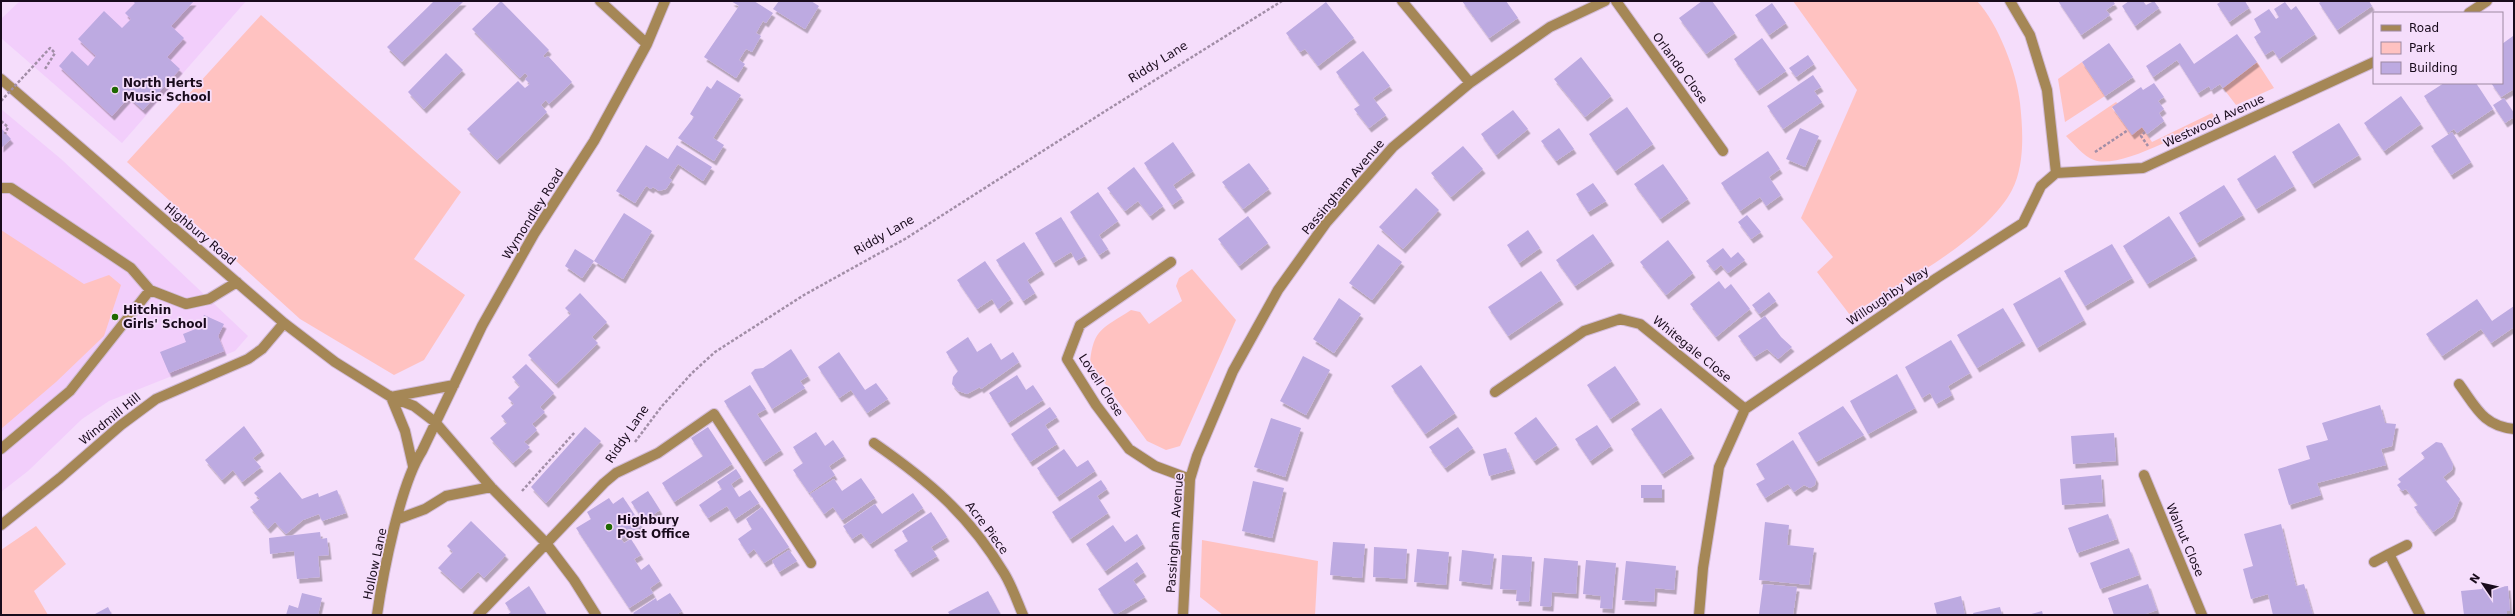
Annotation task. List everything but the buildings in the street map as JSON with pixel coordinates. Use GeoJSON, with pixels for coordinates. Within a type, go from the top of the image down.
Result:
{"type":"FeatureCollection","features":[{"type":"Feature","properties":{"kind":"street"},"geometry":{"type":"LineString","coordinates":[[600,1],[647,44]]}},
{"type":"Feature","properties":{"kind":"street","name":"Wymondley Road"},"geometry":{"type":"LineString","coordinates":[[413,466],[422,452],[482,326],[534,234],[594,141],[647,44],[665,1]]}},
{"type":"Feature","properties":{"kind":"street"},"geometry":{"type":"LineString","coordinates":[[1402,1],[1470,83]]}},
{"type":"Feature","properties":{"kind":"street","name":"Passingham Avenue"},"geometry":{"type":"LineString","coordinates":[[1183,615],[1190,479],[1197,456],[1233,371],[1278,290],[1326,223],[1393,147],[1470,83],[1550,27],[1605,1]]}},
{"type":"Feature","properties":{"kind":"street","name":"Orlando Close"},"geometry":{"type":"LineString","coordinates":[[1616,1],[1723,151]]}},
{"type":"Feature","properties":{"kind":"street"},"geometry":{"type":"LineString","coordinates":[[2010,1],[2030,35],[2047,90],[2056,173]]}},
{"type":"Feature","properties":{"kind":"street"},"geometry":{"type":"LineString","coordinates":[[2470,12],[2487,1]]}},
{"type":"Feature","properties":{"kind":"street","name":"Westwood Avenue"},"geometry":{"type":"LineString","coordinates":[[2056,173],[2143,168],[2373,62]]}},
{"type":"Feature","properties":{"kind":"street","name":"Highbury Road"},"geometry":{"type":"LineString","coordinates":[[1,79],[94,161],[284,323],[335,362],[391,397],[414,406],[435,422],[491,487]]}},
{"type":"Feature","properties":{"kind":"street","name":"Willoughby Way"},"geometry":{"type":"LineString","coordinates":[[1745,409],[1818,358],[1897,308],[1937,278],[2023,224],[2041,186],[2056,173]]}},
{"type":"Feature","properties":{"kind":"street"},"geometry":{"type":"LineString","coordinates":[[1,188],[11,188],[131,268],[150,290],[186,304],[209,299],[237,282]]}},
{"type":"Feature","properties":{"kind":"street","name":"Lovell Close"},"geometry":{"type":"LineString","coordinates":[[1171,262],[1080,325],[1067,359],[1096,405],[1129,449],[1155,466],[1190,479]]}},
{"type":"Feature","properties":{"kind":"street"},"geometry":{"type":"LineString","coordinates":[[1,449],[70,391],[150,290]]}},
{"type":"Feature","properties":{"kind":"street","name":"Whitegale Close"},"geometry":{"type":"LineString","coordinates":[[1495,392],[1584,331],[1620,319],[1640,324],[1745,409]]}},
{"type":"Feature","properties":{"kind":"street","name":"Windmill Hill"},"geometry":{"type":"LineString","coordinates":[[1,525],[60,478],[121,425],[156,399],[248,359],[262,349],[284,323]]}},
{"type":"Feature","properties":{"kind":"street"},"geometry":{"type":"LineString","coordinates":[[2459,384],[2484,420],[2500,428],[2514,429]]}},
{"type":"Feature","properties":{"kind":"street"},"geometry":{"type":"LineString","coordinates":[[413,466],[405,432],[391,397],[454,385]]}},
{"type":"Feature","properties":{"kind":"street"},"geometry":{"type":"LineString","coordinates":[[1699,615],[1703,568],[1719,467],[1745,409]]}},
{"type":"Feature","properties":{"kind":"street","name":"Riddy Lane"},"geometry":{"type":"LineString","coordinates":[[478,615],[546,543],[616,473],[658,453],[714,414],[811,563]]}},
{"type":"Feature","properties":{"kind":"street","name":"Acre Piece"},"geometry":{"type":"LineString","coordinates":[[874,442],[920,476],[959,510],[1005,574],[1023,615]]}},
{"type":"Feature","properties":{"kind":"street","name":"Hollow Lane"},"geometry":{"type":"LineString","coordinates":[[377,615],[398,519],[413,466]]}},
{"type":"Feature","properties":{"kind":"street","name":"Walnut Close"},"geometry":{"type":"LineString","coordinates":[[2144,475],[2202,615]]}},
{"type":"Feature","properties":{"kind":"street"},"geometry":{"type":"LineString","coordinates":[[398,519],[425,509],[446,496],[491,487],[546,543],[574,580],[596,615]]}},
{"type":"Feature","properties":{"kind":"street"},"geometry":{"type":"LineString","coordinates":[[2374,562],[2407,545]]}},
{"type":"Feature","properties":{"kind":"street"},"geometry":{"type":"LineString","coordinates":[[2389,554],[2420,615]]}},
{"type":"Feature","properties":{"kind":"path","name":"Riddy Lane"},"geometry":{"type":"LineString","coordinates":[[632,446],[662,406],[692,373],[716,352],[804,295],[905,239],[1107,110],[1282,1]]}},
{"type":"Feature","properties":{"kind":"path"},"geometry":{"type":"LineString","coordinates":[[1,100],[50,48],[56,53],[45,69]]}},
{"type":"Feature","properties":{"kind":"path"},"geometry":{"type":"LineString","coordinates":[[1,120],[8,127],[5,134]]}},
{"type":"Feature","properties":{"kind":"path"},"geometry":{"type":"LineString","coordinates":[[2094,153],[2128,130]]}},
{"type":"Feature","properties":{"kind":"path"},"geometry":{"type":"LineString","coordinates":[[2145,132],[2141,136],[2149,148]]}},
{"type":"Feature","properties":{"kind":"path"},"geometry":{"type":"LineString","coordinates":[[509,505],[575,432]]}},
{"type":"Feature","properties":{"kind":"shaded area","name":"North Herts Music School"},"geometry":{"type":"Polygon","coordinates":[[[20,1],[246,1],[122,143],[1,38],[1,19],[20,1]]]}},
{"type":"Feature","properties":{"kind":"shaded area","name":"Hitchin Girls' School"},"geometry":{"type":"Polygon","coordinates":[[[1,109],[61,159],[248,336],[235,351],[109,401],[82,419],[28,471],[1,492],[1,109]]]}},
{"type":"Feature","properties":{"kind":"green space"},"geometry":{"type":"Polygon","coordinates":[[[1793,1],[1977,1],[1985,10],[1999,35],[2011,63],[2018,91],[2022,125],[2021,159],[2012,190],[1999,209],[1982,227],[1962,244],[1916,275],[1850,315],[1817,272],[1833,257],[1801,218],[1857,90],[1793,1]]]}},
{"type":"Feature","properties":{"kind":"green space"},"geometry":{"type":"Polygon","coordinates":[[[261,15],[461,192],[414,259],[465,295],[424,360],[394,375],[300,319],[127,162],[261,15]]]}},
{"type":"Feature","properties":{"kind":"green space"},"geometry":{"type":"Polygon","coordinates":[[[2082,62],[2105,96],[2065,122],[2058,79],[2082,62]]]}},
{"type":"Feature","properties":{"kind":"green space"},"geometry":{"type":"Polygon","coordinates":[[[2257,62],[2274,88],[2236,105],[2223,88],[2257,62]]]}},
{"type":"Feature","properties":{"kind":"green space"},"geometry":{"type":"Polygon","coordinates":[[[2116,102],[2118,104],[2112,108],[2132,134],[2142,127],[2152,142],[2212,113],[2215,118],[2137,154],[2106,162],[2094,160],[2082,153],[2066,136],[2116,102]]]}},
{"type":"Feature","properties":{"kind":"green space"},"geometry":{"type":"Polygon","coordinates":[[[1,230],[84,284],[109,275],[121,285],[104,336],[56,382],[1,429],[1,230]]]}},
{"type":"Feature","properties":{"kind":"green space"},"geometry":{"type":"Polygon","coordinates":[[[1192,269],[1236,320],[1180,446],[1166,450],[1147,441],[1090,363],[1094,342],[1097,336],[1107,325],[1131,310],[1140,312],[1149,324],[1182,301],[1176,286],[1179,278],[1192,269]]]}},
{"type":"Feature","properties":{"kind":"green space"},"geometry":{"type":"Polygon","coordinates":[[[36,526],[66,564],[34,591],[48,615],[1,615],[1,550],[36,526]]]}},
{"type":"Feature","properties":{"kind":"green space"},"geometry":{"type":"Polygon","coordinates":[[[1202,540],[1318,561],[1315,615],[1223,615],[1200,597],[1202,540]]]}},
{"type":"Feature","properties":{"kind":"place","name":"North Herts Music School"},"geometry":{"type":"Point","coordinates":[115,90]}},
{"type":"Feature","properties":{"kind":"place","name":"Hitchin Girls' School"},"geometry":{"type":"Point","coordinates":[115,317]}},
{"type":"Feature","properties":{"kind":"place","name":"Highbury Post Office"},"geometry":{"type":"Point","coordinates":[609,527]}}]}
